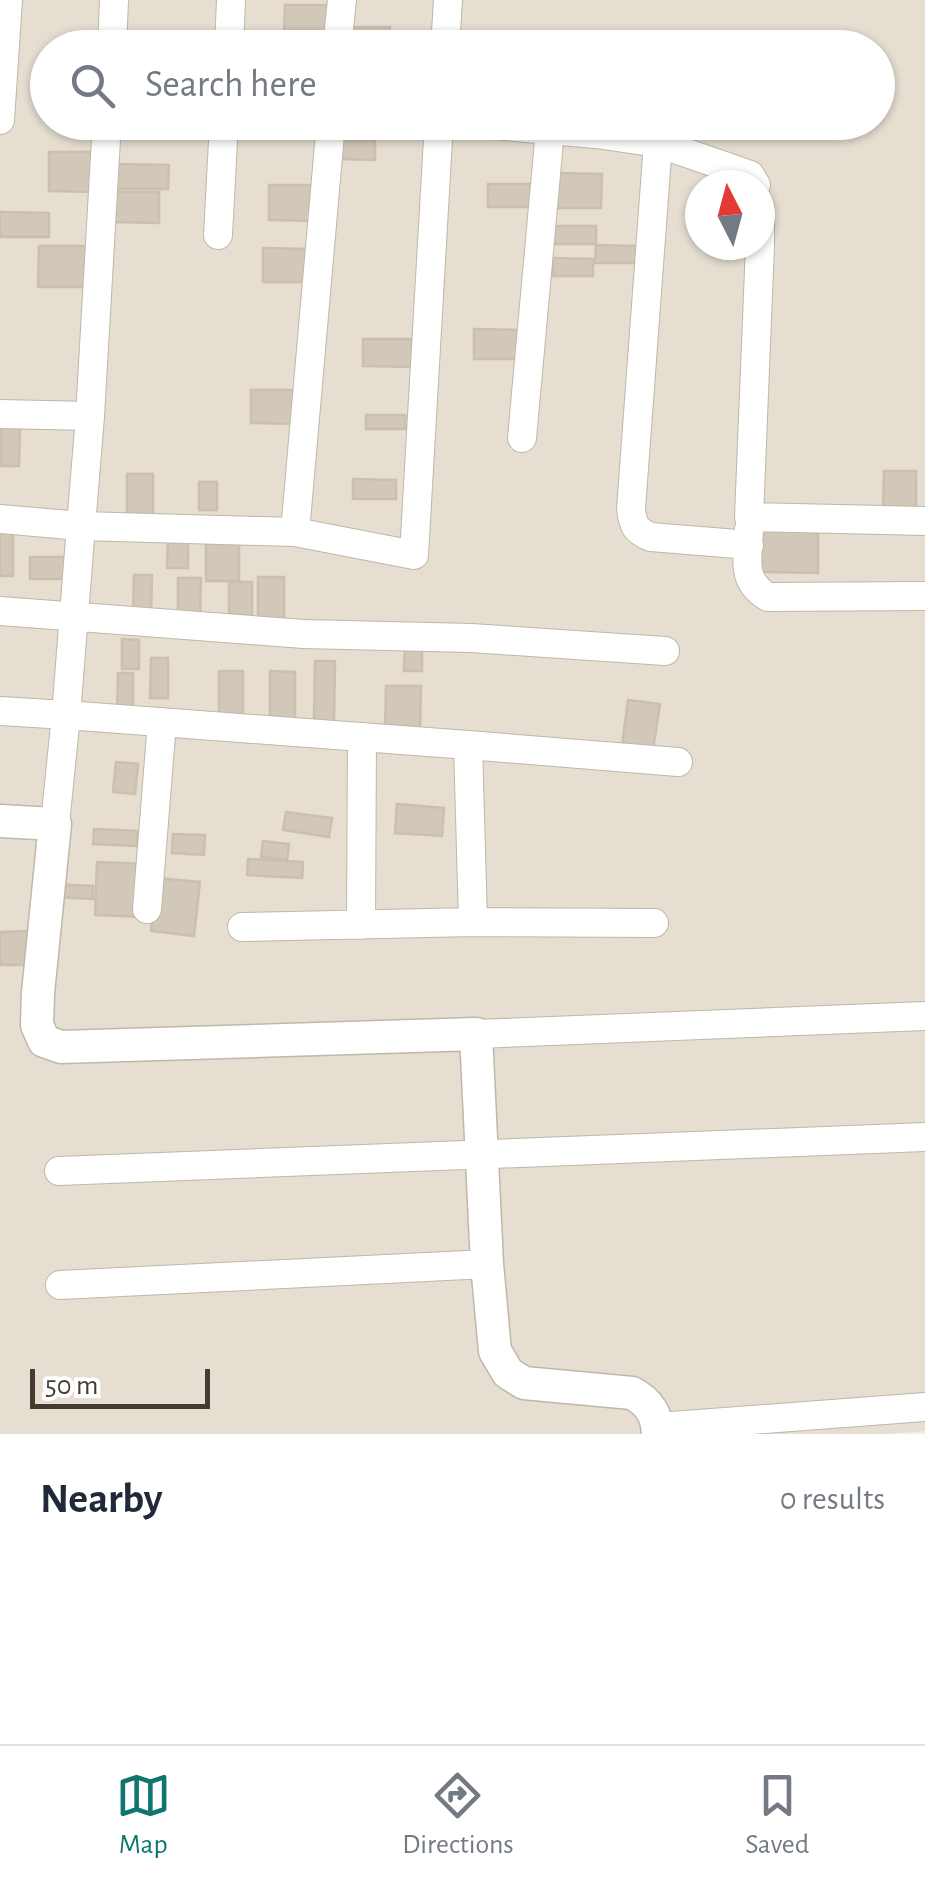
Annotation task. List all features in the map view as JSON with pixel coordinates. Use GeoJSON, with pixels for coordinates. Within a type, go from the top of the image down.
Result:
{"type":"FeatureCollection","features":[{"type":"Feature","properties":{"kind":"street"},"geometry":{"type":"LineString","coordinates":[[0,120],[8,0]]}},
{"type":"Feature","properties":{"kind":"street"},"geometry":{"type":"LineString","coordinates":[[113,30],[114,0]]}},
{"type":"Feature","properties":{"kind":"street"},"geometry":{"type":"LineString","coordinates":[[229,30],[231,0]]}},
{"type":"Feature","properties":{"kind":"street"},"geometry":{"type":"LineString","coordinates":[[340,30],[342,0]]}},
{"type":"Feature","properties":{"kind":"street"},"geometry":{"type":"LineString","coordinates":[[446,30],[448,0]]}},
{"type":"Feature","properties":{"kind":"street"},"geometry":{"type":"LineString","coordinates":[[106,140],[75,615],[38,993],[37,1025],[44,1041],[61,1047],[925,1016]]}},
{"type":"Feature","properties":{"kind":"street"},"geometry":{"type":"LineString","coordinates":[[218,235],[223,140]]}},
{"type":"Feature","properties":{"kind":"street"},"geometry":{"type":"LineString","coordinates":[[295,532],[329,140]]}},
{"type":"Feature","properties":{"kind":"street"},"geometry":{"type":"LineString","coordinates":[[0,518],[81,526],[295,532],[414,555],[438,140]]}},
{"type":"Feature","properties":{"kind":"street"},"geometry":{"type":"LineString","coordinates":[[522,438],[549,140]]}},
{"type":"Feature","properties":{"kind":"street"},"geometry":{"type":"LineString","coordinates":[[633,140],[658,143],[736,170]]}},
{"type":"Feature","properties":{"kind":"street"},"geometry":{"type":"LineString","coordinates":[[658,143],[632,524],[652,538],[925,521]]}},
{"type":"Feature","properties":{"kind":"street"},"geometry":{"type":"LineString","coordinates":[[759,260],[750,581],[755,590],[768,597],[925,596]]}},
{"type":"Feature","properties":{"kind":"street"},"geometry":{"type":"LineString","coordinates":[[0,414],[90,416]]}},
{"type":"Feature","properties":{"kind":"street"},"geometry":{"type":"LineString","coordinates":[[0,611],[273,632],[471,638],[665,651]]}},
{"type":"Feature","properties":{"kind":"street"},"geometry":{"type":"LineString","coordinates":[[0,711],[678,762]]}},
{"type":"Feature","properties":{"kind":"street"},"geometry":{"type":"LineString","coordinates":[[147,910],[162,722]]}},
{"type":"Feature","properties":{"kind":"street"},"geometry":{"type":"LineString","coordinates":[[361,925],[362,737]]}},
{"type":"Feature","properties":{"kind":"street"},"geometry":{"type":"LineString","coordinates":[[468,746],[473,922]]}},
{"type":"Feature","properties":{"kind":"street"},"geometry":{"type":"LineString","coordinates":[[0,821],[55,824]]}},
{"type":"Feature","properties":{"kind":"street"},"geometry":{"type":"LineString","coordinates":[[242,927],[654,922]]}},
{"type":"Feature","properties":{"kind":"street"},"geometry":{"type":"LineString","coordinates":[[476,1034],[487,1264],[496,1351],[508,1373],[524,1384],[632,1393],[647,1401],[658,1431],[925,1407]]}},
{"type":"Feature","properties":{"kind":"street"},"geometry":{"type":"LineString","coordinates":[[59,1170],[925,1137]]}},
{"type":"Feature","properties":{"kind":"street"},"geometry":{"type":"LineString","coordinates":[[60,1285],[487,1264]]}},
{"type":"Feature","properties":{"kind":"shaded area"},"geometry":{"type":"Polygon","coordinates":[[[0,0],[925,0],[925,1431],[0,1434],[0,0]]]}},
{"type":"Feature","properties":{"kind":"building"},"geometry":{"type":"Polygon","coordinates":[[[285,5],[328,5],[328,30],[284,30],[285,5]]]}},
{"type":"Feature","properties":{"kind":"building"},"geometry":{"type":"Polygon","coordinates":[[[348,27],[390,27],[390,30],[348,27]]]}},
{"type":"Feature","properties":{"kind":"building"},"geometry":{"type":"Polygon","coordinates":[[[338,140],[375,140],[375,160],[338,159],[338,140]]]}},
{"type":"Feature","properties":{"kind":"building"},"geometry":{"type":"Polygon","coordinates":[[[49,152],[99,152],[98,192],[49,191],[49,152]]]}},
{"type":"Feature","properties":{"kind":"building"},"geometry":{"type":"Polygon","coordinates":[[[116,164],[169,165],[168,189],[116,189],[116,164]]]}},
{"type":"Feature","properties":{"kind":"building"},"geometry":{"type":"Polygon","coordinates":[[[555,173],[602,174],[601,208],[555,208],[555,173]]]}},
{"type":"Feature","properties":{"kind":"building"},"geometry":{"type":"Polygon","coordinates":[[[488,184],[541,184],[540,207],[488,207],[488,184]]]}},
{"type":"Feature","properties":{"kind":"building"},"geometry":{"type":"Polygon","coordinates":[[[269,185],[318,185],[318,221],[269,220],[269,185]]]}},
{"type":"Feature","properties":{"kind":"building"},"geometry":{"type":"Polygon","coordinates":[[[113,192],[159,192],[159,223],[113,222],[113,192]]]}},
{"type":"Feature","properties":{"kind":"building"},"geometry":{"type":"Polygon","coordinates":[[[0,212],[49,213],[49,237],[0,237],[0,212]]]}},
{"type":"Feature","properties":{"kind":"building"},"geometry":{"type":"Polygon","coordinates":[[[550,226],[596,226],[596,244],[550,244],[550,226]]]}},
{"type":"Feature","properties":{"kind":"building"},"geometry":{"type":"Polygon","coordinates":[[[596,245],[637,246],[637,263],[595,263],[596,245]]]}},
{"type":"Feature","properties":{"kind":"building"},"geometry":{"type":"Polygon","coordinates":[[[39,246],[89,246],[88,287],[38,287],[39,246]]]}},
{"type":"Feature","properties":{"kind":"building"},"geometry":{"type":"Polygon","coordinates":[[[263,248],[307,249],[307,282],[263,282],[263,248]]]}},
{"type":"Feature","properties":{"kind":"building"},"geometry":{"type":"Polygon","coordinates":[[[553,258],[593,259],[593,276],[553,276],[553,258]]]}},
{"type":"Feature","properties":{"kind":"building"},"geometry":{"type":"Polygon","coordinates":[[[474,329],[521,330],[521,359],[474,359],[474,329]]]}},
{"type":"Feature","properties":{"kind":"building"},"geometry":{"type":"Polygon","coordinates":[[[363,339],[414,339],[414,367],[363,366],[363,339]]]}},
{"type":"Feature","properties":{"kind":"building"},"geometry":{"type":"Polygon","coordinates":[[[251,390],[299,390],[299,424],[251,423],[251,390]]]}},
{"type":"Feature","properties":{"kind":"building"},"geometry":{"type":"Polygon","coordinates":[[[366,415],[405,415],[405,429],[366,429],[366,415]]]}},
{"type":"Feature","properties":{"kind":"building"},"geometry":{"type":"Polygon","coordinates":[[[1,422],[20,422],[19,466],[1,466],[1,422]]]}},
{"type":"Feature","properties":{"kind":"building"},"geometry":{"type":"Polygon","coordinates":[[[884,471],[916,471],[916,512],[883,511],[884,471]]]}},
{"type":"Feature","properties":{"kind":"building"},"geometry":{"type":"Polygon","coordinates":[[[127,474],[153,474],[153,521],[127,521],[127,474]]]}},
{"type":"Feature","properties":{"kind":"building"},"geometry":{"type":"Polygon","coordinates":[[[353,479],[396,480],[396,499],[353,499],[353,479]]]}},
{"type":"Feature","properties":{"kind":"building"},"geometry":{"type":"Polygon","coordinates":[[[199,482],[217,482],[217,510],[199,510],[199,482]]]}},
{"type":"Feature","properties":{"kind":"building"},"geometry":{"type":"Polygon","coordinates":[[[0,528],[13,528],[13,576],[0,576],[0,528]]]}},
{"type":"Feature","properties":{"kind":"building"},"geometry":{"type":"Polygon","coordinates":[[[759,529],[818,530],[818,573],[759,572],[759,529]]]}},
{"type":"Feature","properties":{"kind":"building"},"geometry":{"type":"Polygon","coordinates":[[[206,537],[239,537],[239,581],[206,581],[206,537]]]}},
{"type":"Feature","properties":{"kind":"building"},"geometry":{"type":"Polygon","coordinates":[[[168,538],[188,539],[188,568],[167,568],[168,538]]]}},
{"type":"Feature","properties":{"kind":"building"},"geometry":{"type":"Polygon","coordinates":[[[30,557],[65,557],[65,579],[30,579],[30,557]]]}},
{"type":"Feature","properties":{"kind":"building"},"geometry":{"type":"Polygon","coordinates":[[[134,575],[152,575],[151,613],[133,613],[134,575]]]}},
{"type":"Feature","properties":{"kind":"building"},"geometry":{"type":"Polygon","coordinates":[[[258,577],[284,577],[284,622],[258,621],[258,577]]]}},
{"type":"Feature","properties":{"kind":"building"},"geometry":{"type":"Polygon","coordinates":[[[178,578],[201,578],[200,618],[178,618],[178,578]]]}},
{"type":"Feature","properties":{"kind":"building"},"geometry":{"type":"Polygon","coordinates":[[[229,582],[252,582],[252,625],[229,625],[229,582]]]}},
{"type":"Feature","properties":{"kind":"building"},"geometry":{"type":"Polygon","coordinates":[[[122,639],[139,640],[139,669],[122,669],[122,639]]]}},
{"type":"Feature","properties":{"kind":"building"},"geometry":{"type":"Polygon","coordinates":[[[405,639],[422,639],[422,671],[404,671],[405,639]]]}},
{"type":"Feature","properties":{"kind":"building"},"geometry":{"type":"Polygon","coordinates":[[[151,658],[168,658],[168,698],[150,698],[151,658]]]}},
{"type":"Feature","properties":{"kind":"building"},"geometry":{"type":"Polygon","coordinates":[[[315,661],[335,661],[334,722],[314,722],[315,661]]]}},
{"type":"Feature","properties":{"kind":"building"},"geometry":{"type":"Polygon","coordinates":[[[219,671],[243,671],[243,717],[219,717],[219,671]]]}},
{"type":"Feature","properties":{"kind":"building"},"geometry":{"type":"Polygon","coordinates":[[[270,671],[295,672],[295,722],[270,721],[270,671]]]}},
{"type":"Feature","properties":{"kind":"building"},"geometry":{"type":"Polygon","coordinates":[[[118,673],[133,673],[133,714],[117,714],[118,673]]]}},
{"type":"Feature","properties":{"kind":"building"},"geometry":{"type":"Polygon","coordinates":[[[386,686],[421,686],[420,730],[385,730],[386,686]]]}},
{"type":"Feature","properties":{"kind":"building"},"geometry":{"type":"Polygon","coordinates":[[[628,700],[660,704],[653,750],[622,746],[628,700]]]}},
{"type":"Feature","properties":{"kind":"building"},"geometry":{"type":"Polygon","coordinates":[[[116,762],[138,764],[135,794],[113,792],[116,762]]]}},
{"type":"Feature","properties":{"kind":"building"},"geometry":{"type":"Polygon","coordinates":[[[397,804],[444,808],[442,836],[395,833],[397,804]]]}},
{"type":"Feature","properties":{"kind":"building"},"geometry":{"type":"Polygon","coordinates":[[[286,812],[332,818],[329,837],[283,830],[286,812]]]}},
{"type":"Feature","properties":{"kind":"building"},"geometry":{"type":"Polygon","coordinates":[[[94,829],[137,831],[137,846],[93,844],[94,829]]]}},
{"type":"Feature","properties":{"kind":"building"},"geometry":{"type":"Polygon","coordinates":[[[173,834],[205,835],[204,855],[172,853],[173,834]]]}},
{"type":"Feature","properties":{"kind":"building"},"geometry":{"type":"Polygon","coordinates":[[[263,841],[289,844],[287,860],[261,857],[263,841]]]}},
{"type":"Feature","properties":{"kind":"building"},"geometry":{"type":"Polygon","coordinates":[[[248,859],[303,862],[302,878],[247,875],[248,859]]]}},
{"type":"Feature","properties":{"kind":"building"},"geometry":{"type":"Polygon","coordinates":[[[97,862],[146,864],[144,917],[95,915],[97,862]]]}},
{"type":"Feature","properties":{"kind":"building"},"geometry":{"type":"Polygon","coordinates":[[[156,878],[200,882],[194,936],[151,931],[156,878]]]}},
{"type":"Feature","properties":{"kind":"building"},"geometry":{"type":"Polygon","coordinates":[[[53,884],[93,886],[93,899],[52,897],[53,884]]]}},
{"type":"Feature","properties":{"kind":"building"},"geometry":{"type":"Polygon","coordinates":[[[28,931],[28,965],[0,965],[0,932],[28,931]]]}}]}
